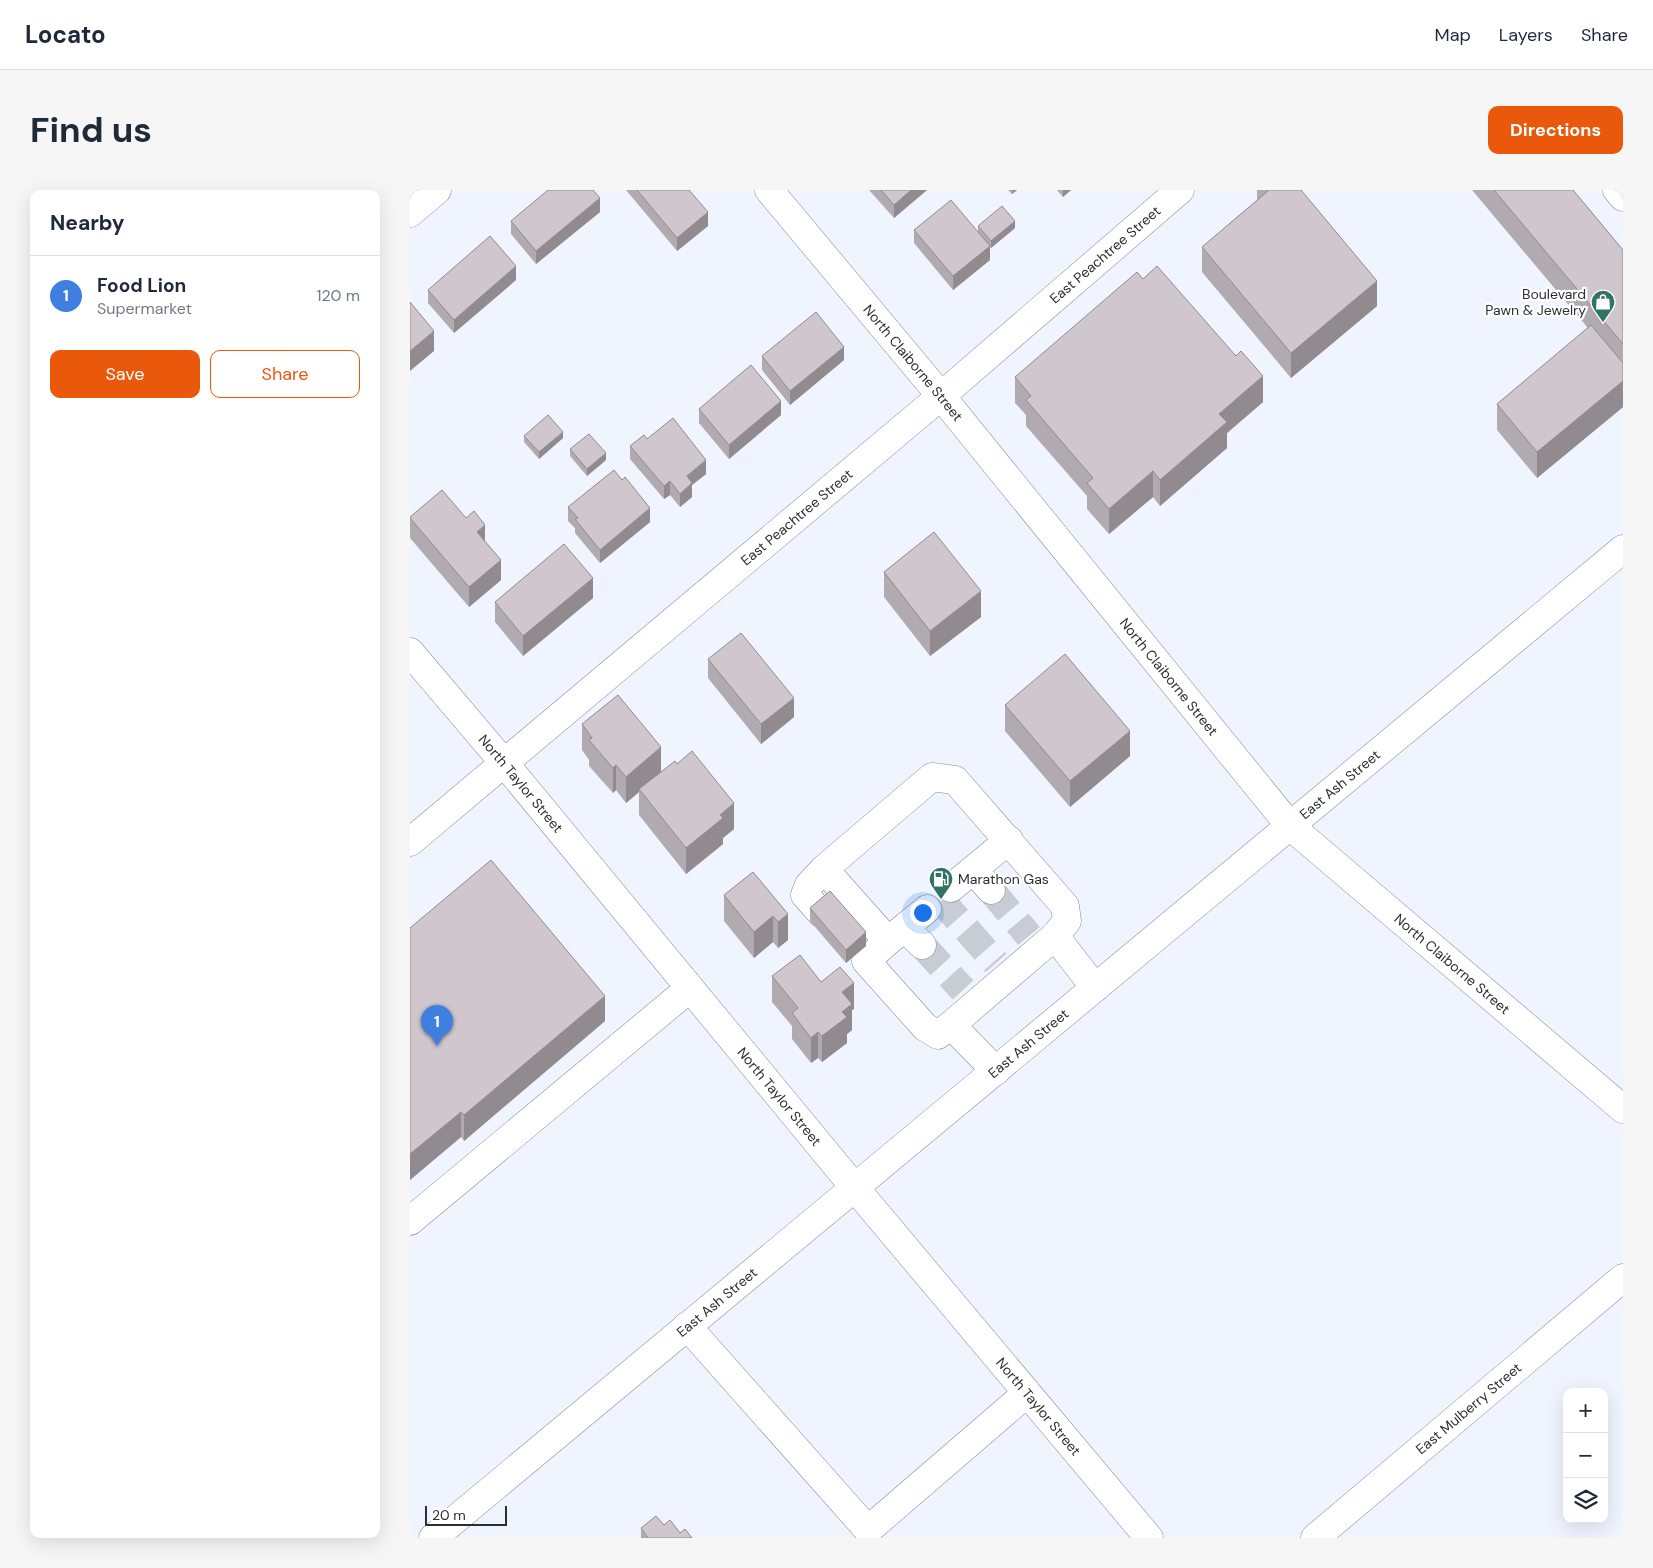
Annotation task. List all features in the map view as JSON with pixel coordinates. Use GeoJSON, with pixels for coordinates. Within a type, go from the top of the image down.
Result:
{"type":"FeatureCollection","features":[{"type":"Feature","properties":{"kind":"street"},"geometry":{"type":"LineString","coordinates":[[410,213],[437,190]]}},
{"type":"Feature","properties":{"kind":"street","name":"North Claiborne Street"},"geometry":{"type":"LineString","coordinates":[[769,190],[941,396],[1290,826],[1623,1109]]}},
{"type":"Feature","properties":{"kind":"street","name":"East Peachtree Street"},"geometry":{"type":"LineString","coordinates":[[410,842],[506,764],[941,396],[1180,190]]}},
{"type":"Feature","properties":{"kind":"street"},"geometry":{"type":"LineString","coordinates":[[1617,190],[1623,197]]}},
{"type":"Feature","properties":{"kind":"street","name":"East Ash Street"},"geometry":{"type":"LineString","coordinates":[[433,1538],[1623,549]]}},
{"type":"Feature","properties":{"kind":"street","name":"North Taylor Street"},"geometry":{"type":"LineString","coordinates":[[410,652],[506,764],[855,1188],[1149,1538]]}},
{"type":"Feature","properties":{"kind":"street"},"geometry":{"type":"LineString","coordinates":[[821,913],[805,895],[809,885],[824,869],[932,777],[955,780],[1065,906],[1067,921],[1002,970],[970,997],[951,1025],[938,1034],[925,1027],[862,957],[905,938],[927,909]]}},
{"type":"Feature","properties":{"kind":"street"},"geometry":{"type":"LineString","coordinates":[[951,888],[982,880],[1008,840]]}},
{"type":"Feature","properties":{"kind":"street"},"geometry":{"type":"LineString","coordinates":[[824,869],[905,938]]}},
{"type":"Feature","properties":{"kind":"street"},"geometry":{"type":"LineString","coordinates":[[1041,941],[1096,988]]}},
{"type":"Feature","properties":{"kind":"street"},"geometry":{"type":"LineString","coordinates":[[410,1221],[690,988]]}},
{"type":"Feature","properties":{"kind":"street"},"geometry":{"type":"LineString","coordinates":[[951,1025],[996,1071]]}},
{"type":"Feature","properties":{"kind":"street","name":"East Mulberry Street"},"geometry":{"type":"LineString","coordinates":[[1315,1538],[1623,1278]]}},
{"type":"Feature","properties":{"kind":"street"},"geometry":{"type":"LineString","coordinates":[[687,1326],[868,1530],[1027,1394]]}},
{"type":"Feature","properties":{"kind":"building"},"geometry":{"type":"Polygon","coordinates":[[[548,190],[593,190],[600,198],[536,251],[511,221],[548,190]]]}},
{"type":"Feature","properties":{"kind":"building"},"geometry":{"type":"Polygon","coordinates":[[[637,190],[689,190],[708,212],[677,238],[637,190]]]}},
{"type":"Feature","properties":{"kind":"building"},"geometry":{"type":"Polygon","coordinates":[[[881,190],[911,190],[894,205],[881,190]]]}},
{"type":"Feature","properties":{"kind":"building"},"geometry":{"type":"Polygon","coordinates":[[[1268,190],[1301,190],[1377,281],[1291,353],[1202,247],[1268,190]]]}},
{"type":"Feature","properties":{"kind":"building","name":"Boulevard Pawn & Jewelry"},"geometry":{"type":"Polygon","coordinates":[[[1494,190],[1573,190],[1623,250],[1623,344],[1494,190]]]}},
{"type":"Feature","properties":{"kind":"building"},"geometry":{"type":"Polygon","coordinates":[[[951,200],[990,246],[953,276],[914,230],[951,200]]]}},
{"type":"Feature","properties":{"kind":"building"},"geometry":{"type":"Polygon","coordinates":[[[1002,206],[1015,221],[991,241],[978,226],[1002,206]]]}},
{"type":"Feature","properties":{"kind":"building"},"geometry":{"type":"Polygon","coordinates":[[[490,236],[516,266],[454,320],[428,290],[490,236]]]}},
{"type":"Feature","properties":{"kind":"building"},"geometry":{"type":"Polygon","coordinates":[[[1157,266],[1236,356],[1241,351],[1263,376],[1219,414],[1227,422],[1160,480],[1153,471],[1109,509],[1087,483],[1093,478],[1026,400],[1031,396],[1015,377],[1137,272],[1143,279],[1157,266]]]}},
{"type":"Feature","properties":{"kind":"building"},"geometry":{"type":"Polygon","coordinates":[[[410,302],[434,331],[410,351],[410,302]]]}},
{"type":"Feature","properties":{"kind":"building"},"geometry":{"type":"Polygon","coordinates":[[[816,312],[844,347],[790,391],[762,356],[816,312]]]}},
{"type":"Feature","properties":{"kind":"building"},"geometry":{"type":"Polygon","coordinates":[[[1591,325],[1623,363],[1623,381],[1537,452],[1497,404],[1591,325]]]}},
{"type":"Feature","properties":{"kind":"building"},"geometry":{"type":"Polygon","coordinates":[[[751,365],[781,401],[729,445],[699,409],[751,365]]]}},
{"type":"Feature","properties":{"kind":"building"},"geometry":{"type":"Polygon","coordinates":[[[548,415],[563,432],[539,452],[524,436],[548,415]]]}},
{"type":"Feature","properties":{"kind":"building"},"geometry":{"type":"Polygon","coordinates":[[[673,418],[706,460],[687,476],[692,483],[680,494],[670,481],[664,486],[630,446],[644,435],[647,439],[673,418]]]}},
{"type":"Feature","properties":{"kind":"building"},"geometry":{"type":"Polygon","coordinates":[[[589,434],[606,453],[587,469],[570,449],[589,434]]]}},
{"type":"Feature","properties":{"kind":"building"},"geometry":{"type":"Polygon","coordinates":[[[614,470],[622,480],[625,477],[650,508],[600,550],[575,519],[578,518],[568,507],[614,470]]]}},
{"type":"Feature","properties":{"kind":"building"},"geometry":{"type":"Polygon","coordinates":[[[442,490],[466,518],[474,511],[485,525],[477,532],[501,560],[469,587],[410,518],[442,490]]]}},
{"type":"Feature","properties":{"kind":"building"},"geometry":{"type":"Polygon","coordinates":[[[934,532],[981,591],[930,631],[884,572],[934,532]]]}},
{"type":"Feature","properties":{"kind":"building"},"geometry":{"type":"Polygon","coordinates":[[[564,544],[593,578],[523,636],[495,602],[564,544]]]}},
{"type":"Feature","properties":{"kind":"building"},"geometry":{"type":"Polygon","coordinates":[[[741,633],[794,698],[761,724],[708,659],[741,633]]]}},
{"type":"Feature","properties":{"kind":"building"},"geometry":{"type":"Polygon","coordinates":[[[1065,654],[1130,731],[1070,781],[1005,705],[1065,654]]]}},
{"type":"Feature","properties":{"kind":"building"},"geometry":{"type":"Polygon","coordinates":[[[618,695],[661,747],[626,777],[616,765],[613,768],[589,740],[592,738],[582,724],[618,695]]]}},
{"type":"Feature","properties":{"kind":"building"},"geometry":{"type":"Polygon","coordinates":[[[692,751],[734,803],[720,815],[723,818],[686,848],[639,789],[675,761],[677,764],[692,751]]]}},
{"type":"Feature","properties":{"kind":"building"},"geometry":{"type":"Polygon","coordinates":[[[491,860],[605,996],[464,1115],[461,1112],[410,1154],[410,928],[491,860]]]}},
{"type":"Feature","properties":{"kind":"building"},"geometry":{"type":"Polygon","coordinates":[[[753,872],[788,914],[778,922],[773,916],[754,932],[724,895],[753,872]]]}},
{"type":"Feature","properties":{"kind":"building"},"geometry":{"type":"Polygon","coordinates":[[[830,891],[866,932],[846,950],[810,908],[830,891]]]}},
{"type":"Feature","properties":{"kind":"building"},"geometry":{"type":"Polygon","coordinates":[[[800,955],[821,982],[840,967],[854,983],[842,992],[852,1004],[842,1012],[847,1017],[822,1036],[818,1032],[811,1038],[792,1013],[798,1008],[772,976],[800,955]]]}},
{"type":"Feature","properties":{"kind":"building"},"geometry":{"type":"Polygon","coordinates":[[[656,1516],[664,1525],[670,1520],[680,1533],[685,1529],[692,1538],[648,1538],[641,1528],[656,1516]]]}},
{"type":"Feature","properties":{"kind":"tunnel"},"geometry":{"type":"LineString","coordinates":[[991,890],[1029,936]]}},
{"type":"Feature","properties":{"kind":"tunnel"},"geometry":{"type":"LineString","coordinates":[[939,898],[996,963]]}},
{"type":"Feature","properties":{"kind":"tunnel"},"geometry":{"type":"LineString","coordinates":[[922,945],[963,990]]}},
{"type":"Feature","properties":{"kind":"place","name":"Boulevard Pawn & Jewelry"},"geometry":{"type":"Point","coordinates":[1603,323]}},
{"type":"Feature","properties":{"kind":"place","name":"Marathon Gas"},"geometry":{"type":"Point","coordinates":[941,900]}},
{"type":"Feature","properties":{"kind":"place","name":"Food Lion"},"geometry":{"type":"Point","coordinates":[437,1046]}}]}
